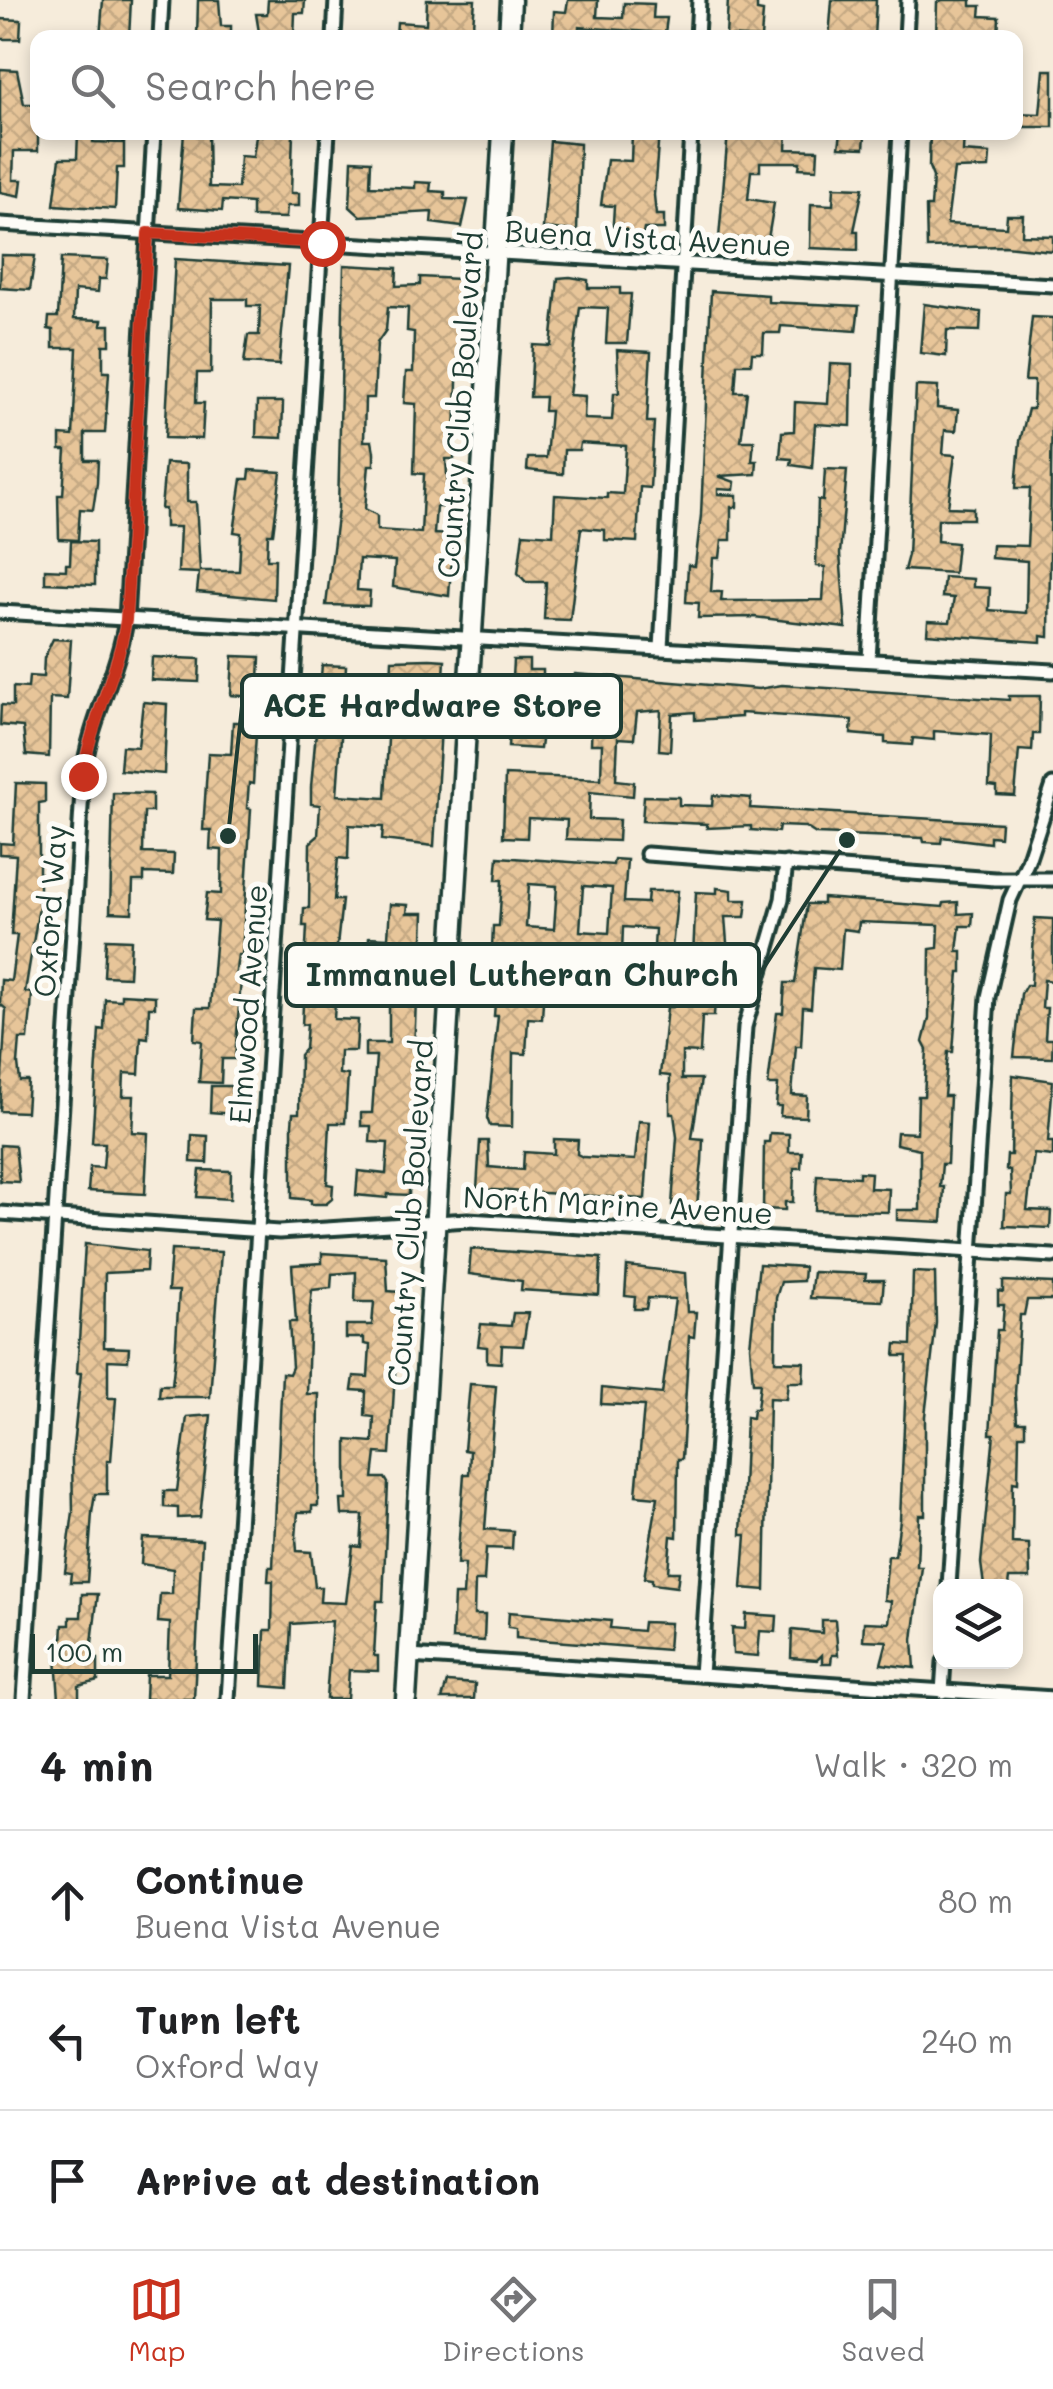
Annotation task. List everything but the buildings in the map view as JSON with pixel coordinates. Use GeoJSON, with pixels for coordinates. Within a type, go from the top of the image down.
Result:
{"type":"FeatureCollection","features":[{"type":"Feature","properties":{"kind":"street"},"geometry":{"type":"LineString","coordinates":[[160,30],[162,0]]}},
{"type":"Feature","properties":{"kind":"street"},"geometry":{"type":"LineString","coordinates":[[334,30],[336,0]]}},
{"type":"Feature","properties":{"kind":"street"},"geometry":{"type":"LineString","coordinates":[[509,30],[511,0]]}},
{"type":"Feature","properties":{"kind":"street"},"geometry":{"type":"LineString","coordinates":[[697,30],[699,0]]}},
{"type":"Feature","properties":{"kind":"street"},"geometry":{"type":"LineString","coordinates":[[906,30],[908,0]]}},
{"type":"Feature","properties":{"kind":"street","name":"Oxford Way"},"geometry":{"type":"LineString","coordinates":[[24,1699],[87,742],[122,647],[126,620],[154,140]]}},
{"type":"Feature","properties":{"kind":"street","name":"Elmwood Avenue"},"geometry":{"type":"LineString","coordinates":[[228,1699],[328,140]]}},
{"type":"Feature","properties":{"kind":"street","name":"Country Club Boulevard"},"geometry":{"type":"LineString","coordinates":[[406,1699],[503,140]]}},
{"type":"Feature","properties":{"kind":"street"},"geometry":{"type":"LineString","coordinates":[[661,648],[691,140]]}},
{"type":"Feature","properties":{"kind":"street"},"geometry":{"type":"LineString","coordinates":[[870,660],[900,140]]}},
{"type":"Feature","properties":{"kind":"street","name":"Buena Vista Avenue"},"geometry":{"type":"LineString","coordinates":[[0,224],[1053,285]]}},
{"type":"Feature","properties":{"kind":"street"},"geometry":{"type":"LineString","coordinates":[[0,612],[1053,671]]}},
{"type":"Feature","properties":{"kind":"street"},"geometry":{"type":"LineString","coordinates":[[949,1579],[988,997],[1010,900],[1053,786]]}},
{"type":"Feature","properties":{"kind":"street"},"geometry":{"type":"LineString","coordinates":[[647,854],[1053,878]]}},
{"type":"Feature","properties":{"kind":"street"},"geometry":{"type":"LineString","coordinates":[[701,1675],[745,1027],[782,899],[786,864]]}},
{"type":"Feature","properties":{"kind":"street","name":"North Marine Avenue"},"geometry":{"type":"LineString","coordinates":[[0,1212],[258,1229],[332,1230],[436,1220],[1053,1256]]}},
{"type":"Feature","properties":{"kind":"street"},"geometry":{"type":"LineString","coordinates":[[409,1656],[1053,1698]]}},
{"type":"Feature","properties":{"kind":"street"},"geometry":{"type":"LineString","coordinates":[[942,1692],[944,1669]]}},
{"type":"Feature","properties":{"kind":"place","name":"ACE Hardware Store"},"geometry":{"type":"Point","coordinates":[228,836]}},
{"type":"Feature","properties":{"kind":"place","name":"Immanuel Lutheran Church"},"geometry":{"type":"Point","coordinates":[847,840]}},
{"type":"Feature","properties":{"kind":"route"},"geometry":{"type":"LineString","coordinates":[[83,776],[87,742],[97,706],[122,647],[126,620],[148,233],[322,243]]}}]}
